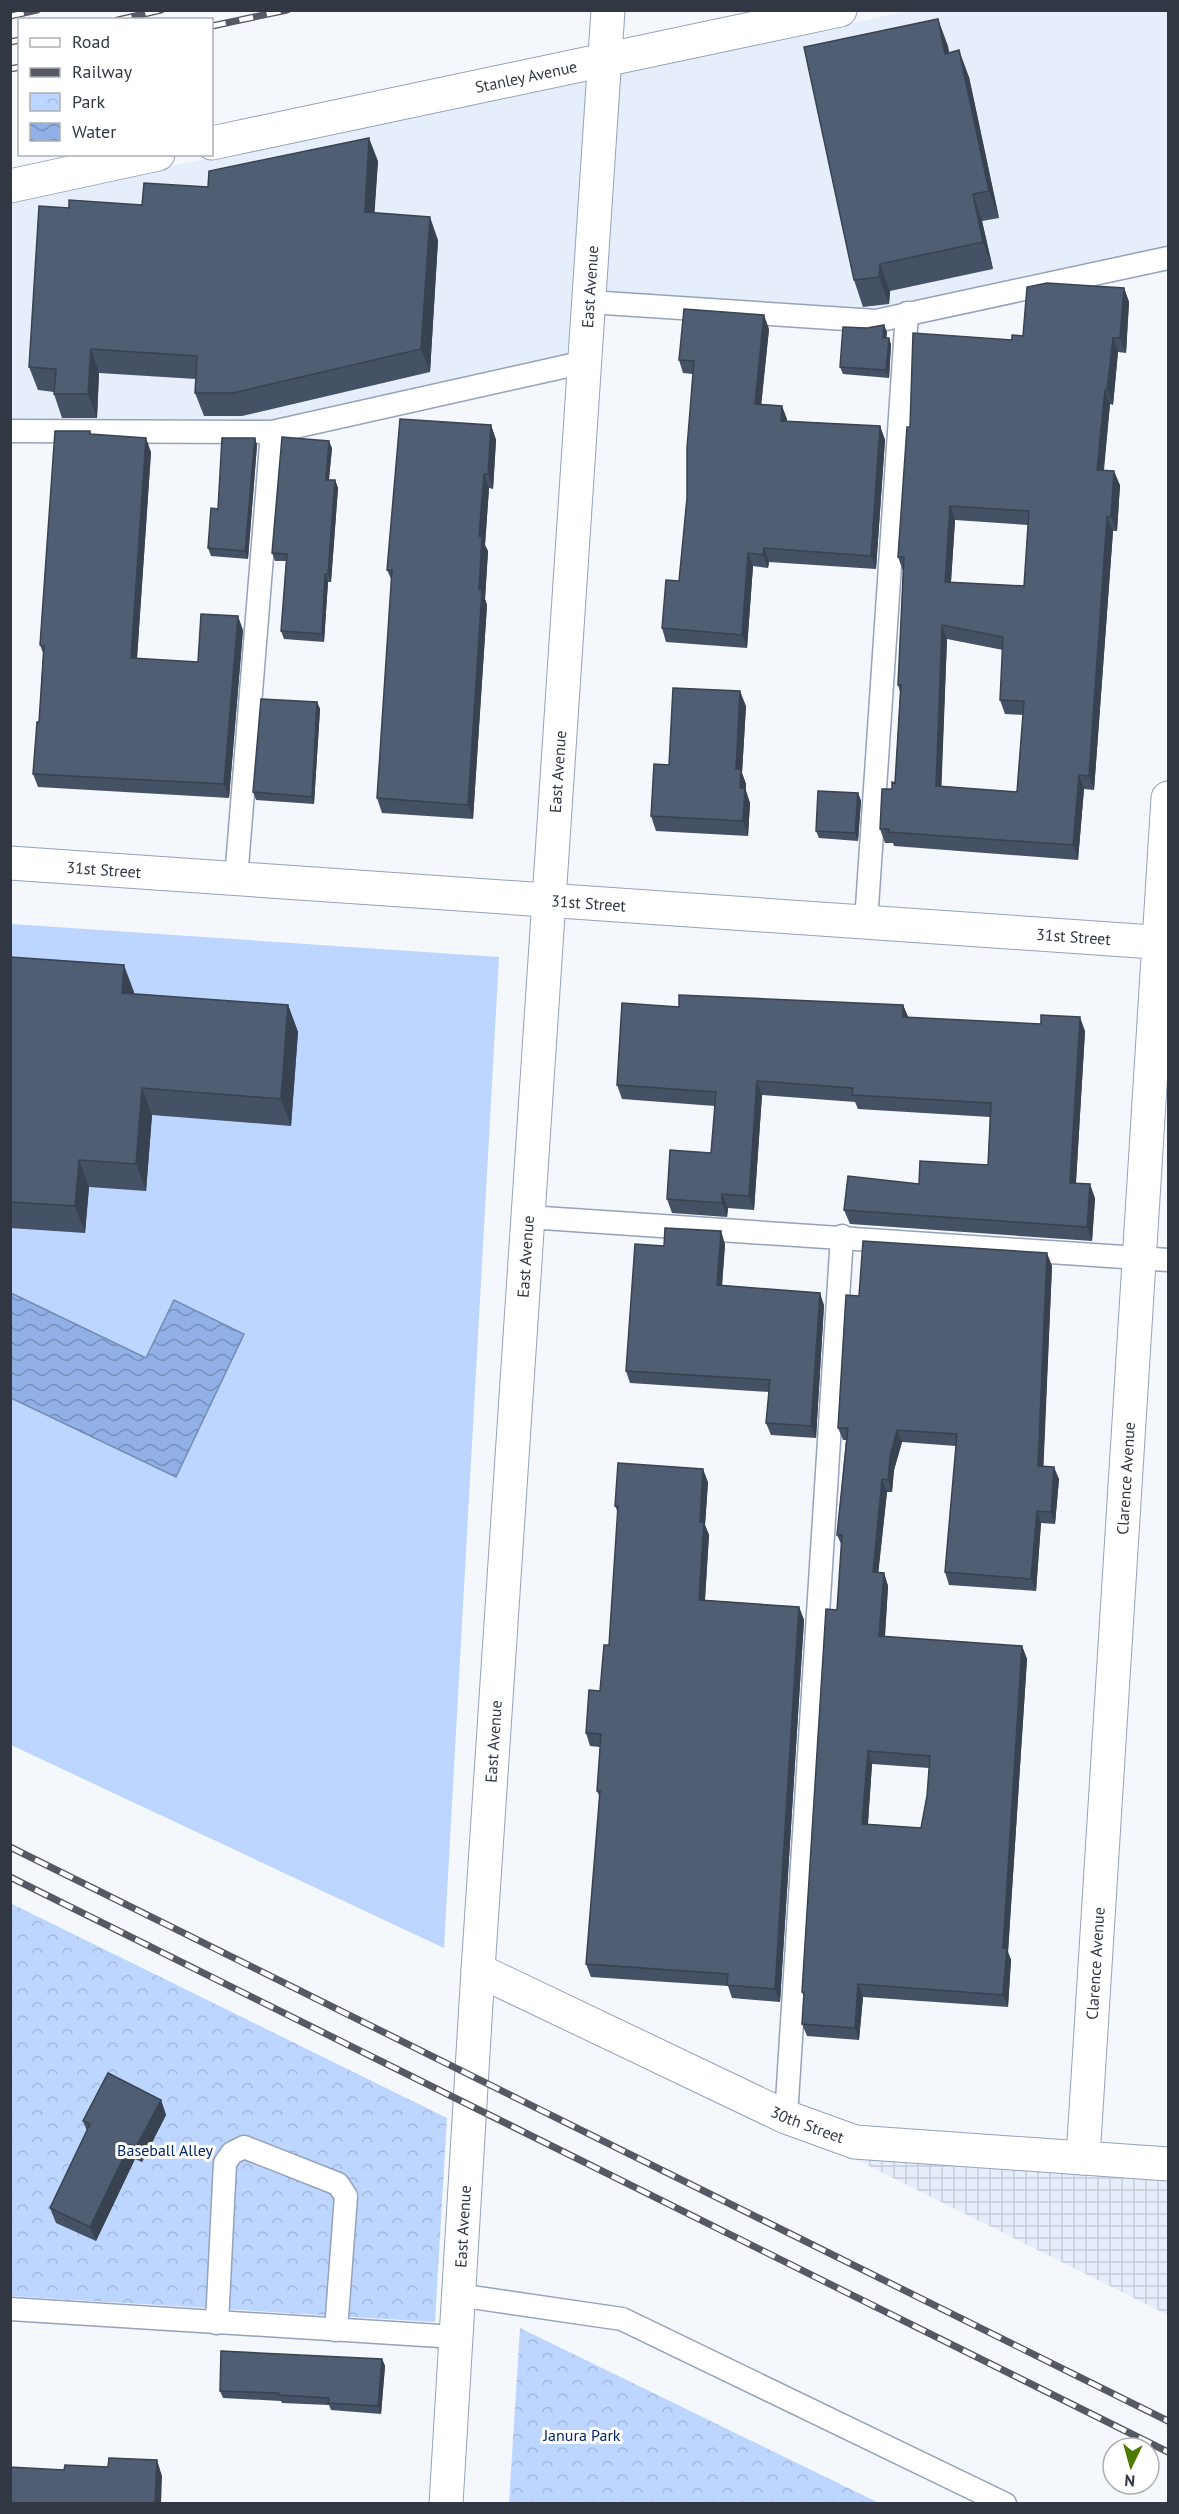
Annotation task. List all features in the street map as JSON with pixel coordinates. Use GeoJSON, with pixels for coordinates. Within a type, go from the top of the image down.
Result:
{"type":"FeatureCollection","features":[{"type":"Feature","properties":{"kind":"street","name":"East Avenue"},"geometry":{"type":"LineString","coordinates":[[446,2504],[478,1970],[608,10]]}},
{"type":"Feature","properties":{"kind":"street","name":"Stanley Avenue"},"geometry":{"type":"LineString","coordinates":[[213,143],[840,10]]}},
{"type":"Feature","properties":{"kind":"street"},"geometry":{"type":"LineString","coordinates":[[10,186],[149,156]]}},
{"type":"Feature","properties":{"kind":"street","name":"Clarence Avenue"},"geometry":{"type":"LineString","coordinates":[[1083,2158],[1154,1259],[1168,798]]}},
{"type":"Feature","properties":{"kind":"street","name":"31st Street"},"geometry":{"type":"LineString","coordinates":[[10,863],[1164,943]]}},
{"type":"Feature","properties":{"kind":"street","name":"30th Street"},"geometry":{"type":"LineString","coordinates":[[478,1970],[786,2116],[855,2142],[1168,2164]]}},
{"type":"Feature","properties":{"kind":"lane"},"geometry":{"type":"LineString","coordinates":[[589,302],[876,321],[1168,258]]}},
{"type":"Feature","properties":{"kind":"lane"},"geometry":{"type":"LineString","coordinates":[[866,922],[907,313]]}},
{"type":"Feature","properties":{"kind":"lane"},"geometry":{"type":"LineString","coordinates":[[10,431],[272,432],[585,363]]}},
{"type":"Feature","properties":{"kind":"lane"},"geometry":{"type":"LineString","coordinates":[[237,879],[272,432]]}},
{"type":"Feature","properties":{"kind":"lane"},"geometry":{"type":"LineString","coordinates":[[528,1217],[842,1236],[1154,1259]]}},
{"type":"Feature","properties":{"kind":"lane"},"geometry":{"type":"LineString","coordinates":[[786,2116],[842,1236]]}},
{"type":"Feature","properties":{"kind":"lane"},"geometry":{"type":"LineString","coordinates":[[217,2323],[225,2163],[232,2153],[244,2147],[338,2184],[346,2196],[336,2330]]}},
{"type":"Feature","properties":{"kind":"lane"},"geometry":{"type":"LineString","coordinates":[[458,2295],[622,2319],[1005,2504]]}},
{"type":"Feature","properties":{"kind":"lane"},"geometry":{"type":"LineString","coordinates":[[10,2309],[456,2337]]}},
{"type":"Feature","properties":{"kind":"shaded area"},"geometry":{"type":"Polygon","coordinates":[[[909,11],[1168,11],[1168,265],[883,330],[600,312],[597,368],[283,442],[11,440],[10,200],[909,11]]]}},
{"type":"Feature","properties":{"kind":"shaded area"},"geometry":{"type":"Polygon","coordinates":[[[851,2157],[1168,2178],[1168,2315],[851,2157]]]}},
{"type":"Feature","properties":{"kind":"green space"},"geometry":{"type":"Polygon","coordinates":[[[11,924],[499,957],[444,1948],[11,1745],[11,924]]]}},
{"type":"Feature","properties":{"kind":"green space","name":"Baseball Alley"},"geometry":{"type":"Polygon","coordinates":[[[10,1903],[447,2118],[435,2322],[11,2296],[10,1903]]]}},
{"type":"Feature","properties":{"kind":"green space","name":"Janura Park"},"geometry":{"type":"Polygon","coordinates":[[[520,2328],[879,2503],[509,2503],[520,2328]]]}},
{"type":"Feature","properties":{"kind":"water"},"geometry":{"type":"Polygon","coordinates":[[[11,1293],[146,1358],[174,1300],[244,1334],[176,1477],[11,1398],[11,1293]]]}},
{"type":"Feature","properties":{"kind":"building"},"geometry":{"type":"Polygon","coordinates":[[[938,19],[945,54],[959,50],[989,191],[973,194],[983,242],[880,264],[879,277],[854,280],[804,47],[938,19]]]}},
{"type":"Feature","properties":{"kind":"building"},"geometry":{"type":"Polygon","coordinates":[[[369,138],[365,212],[430,217],[421,349],[233,393],[195,393],[197,356],[91,349],[88,394],[54,394],[56,369],[29,367],[39,206],[69,208],[69,200],[142,205],[144,183],[208,187],[209,171],[369,138]]]}},
{"type":"Feature","properties":{"kind":"building"},"geometry":{"type":"Polygon","coordinates":[[[1047,283],[1124,288],[1120,338],[1113,338],[1107,390],[1105,390],[1097,470],[1114,471],[1111,517],[1107,517],[1089,776],[1079,775],[1073,845],[888,832],[889,829],[880,829],[882,789],[892,789],[892,782],[895,783],[901,685],[898,685],[904,557],[898,557],[907,427],[910,427],[913,333],[1012,340],[1012,335],[1023,336],[1027,287],[1047,283]],[[950,506],[945,582],[1024,586],[1029,511],[950,506]],[[942,625],[936,786],[1017,792],[1024,701],[1000,700],[1003,637],[942,625]]]}},
{"type":"Feature","properties":{"kind":"building"},"geometry":{"type":"Polygon","coordinates":[[[684,309],[764,315],[755,404],[782,406],[781,421],[880,426],[871,556],[764,548],[763,555],[748,553],[742,635],[662,628],[666,580],[679,581],[687,498],[687,448],[694,361],[679,360],[684,309]]]}},
{"type":"Feature","properties":{"kind":"building"},"geometry":{"type":"Polygon","coordinates":[[[884,325],[883,338],[889,338],[886,370],[840,367],[843,327],[867,328],[884,325]]]}},
{"type":"Feature","properties":{"kind":"building"},"geometry":{"type":"Polygon","coordinates":[[[400,419],[491,425],[488,474],[484,474],[479,536],[482,537],[479,590],[482,590],[468,805],[377,798],[392,570],[387,570],[400,419]]]}},
{"type":"Feature","properties":{"kind":"building"},"geometry":{"type":"Polygon","coordinates":[[[55,431],[90,431],[90,434],[146,438],[131,658],[198,662],[201,614],[238,616],[224,784],[33,774],[44,646],[40,645],[55,431]]]}},
{"type":"Feature","properties":{"kind":"building"},"geometry":{"type":"Polygon","coordinates":[[[282,437],[329,441],[326,480],[335,480],[328,574],[325,574],[322,634],[281,631],[287,554],[272,553],[282,437]]]}},
{"type":"Feature","properties":{"kind":"building"},"geometry":{"type":"Polygon","coordinates":[[[222,438],[255,438],[245,551],[208,548],[211,508],[218,509],[222,438]]]}},
{"type":"Feature","properties":{"kind":"building"},"geometry":{"type":"Polygon","coordinates":[[[673,688],[740,691],[736,769],[741,769],[740,788],[745,788],[743,821],[651,816],[654,764],[669,765],[673,688]]]}},
{"type":"Feature","properties":{"kind":"building"},"geometry":{"type":"Polygon","coordinates":[[[261,699],[317,702],[312,797],[253,792],[261,699]]]}},
{"type":"Feature","properties":{"kind":"building"},"geometry":{"type":"Polygon","coordinates":[[[818,791],[858,793],[855,833],[816,831],[818,791]]]}},
{"type":"Feature","properties":{"kind":"building"},"geometry":{"type":"Polygon","coordinates":[[[10,957],[124,965],[122,993],[288,1005],[281,1099],[142,1088],[136,1164],[79,1160],[75,1206],[10,1202],[10,957]]]}},
{"type":"Feature","properties":{"kind":"building"},"geometry":{"type":"Polygon","coordinates":[[[679,995],[903,1005],[903,1017],[1041,1024],[1041,1015],[1080,1017],[1070,1183],[1090,1184],[1087,1227],[844,1210],[848,1176],[919,1184],[920,1161],[988,1165],[991,1103],[852,1095],[853,1088],[757,1081],[749,1196],[722,1194],[722,1203],[667,1199],[670,1150],[711,1153],[716,1092],[617,1085],[622,1003],[679,1007],[679,995]]]}},
{"type":"Feature","properties":{"kind":"building"},"geometry":{"type":"Polygon","coordinates":[[[665,1228],[721,1231],[717,1285],[820,1293],[811,1426],[766,1423],[770,1380],[626,1371],[635,1244],[664,1246],[665,1228]]]}},
{"type":"Feature","properties":{"kind":"building"},"geometry":{"type":"Polygon","coordinates":[[[863,1241],[1047,1253],[1038,1466],[1054,1467],[1051,1512],[1037,1511],[1031,1579],[945,1572],[957,1434],[897,1430],[890,1457],[888,1480],[882,1479],[873,1572],[884,1573],[879,1636],[1022,1646],[1003,1948],[1007,1948],[1003,1995],[858,1984],[855,2028],[802,2024],[804,1992],[802,1992],[826,1609],[837,1610],[842,1535],[837,1535],[848,1428],[838,1428],[846,1295],[859,1296],[863,1241]],[[868,1751],[862,1824],[921,1828],[927,1796],[930,1756],[868,1751]]]}},
{"type":"Feature","properties":{"kind":"building"},"geometry":{"type":"Polygon","coordinates":[[[618,1463],[703,1469],[700,1522],[704,1522],[699,1600],[799,1607],[775,1989],[727,1985],[728,1974],[586,1964],[600,1791],[597,1791],[601,1734],[586,1733],[589,1690],[600,1691],[604,1645],[609,1645],[618,1506],[615,1506],[618,1463]]]}},
{"type":"Feature","properties":{"kind":"building"},"geometry":{"type":"Polygon","coordinates":[[[108,2073],[161,2100],[136,2147],[130,2144],[90,2227],[50,2208],[90,2124],[83,2121],[108,2073]]]}},
{"type":"Feature","properties":{"kind":"building"},"geometry":{"type":"Polygon","coordinates":[[[221,2351],[382,2359],[378,2406],[328,2403],[329,2398],[279,2395],[279,2393],[220,2391],[221,2351]]]}},
{"type":"Feature","properties":{"kind":"building"},"geometry":{"type":"Polygon","coordinates":[[[109,2458],[157,2460],[155,2504],[10,2504],[10,2467],[64,2470],[65,2465],[108,2467],[109,2458]]]}},
{"type":"Feature","properties":{"kind":"railway"},"geometry":{"type":"LineString","coordinates":[[10,16],[37,10]]}},
{"type":"Feature","properties":{"kind":"railway"},"geometry":{"type":"LineString","coordinates":[[127,18],[161,10]]}},
{"type":"Feature","properties":{"kind":"railway"},"geometry":{"type":"LineString","coordinates":[[213,26],[287,10]]}},
{"type":"Feature","properties":{"kind":"railway"},"geometry":{"type":"LineString","coordinates":[[10,42],[18,40]]}},
{"type":"Feature","properties":{"kind":"railway"},"geometry":{"type":"LineString","coordinates":[[10,69],[18,67]]}},
{"type":"Feature","properties":{"kind":"railway"},"geometry":{"type":"LineString","coordinates":[[10,1847],[1168,2421]]}},
{"type":"Feature","properties":{"kind":"railway"},"geometry":{"type":"LineString","coordinates":[[10,1877],[1168,2452]]}}]}
